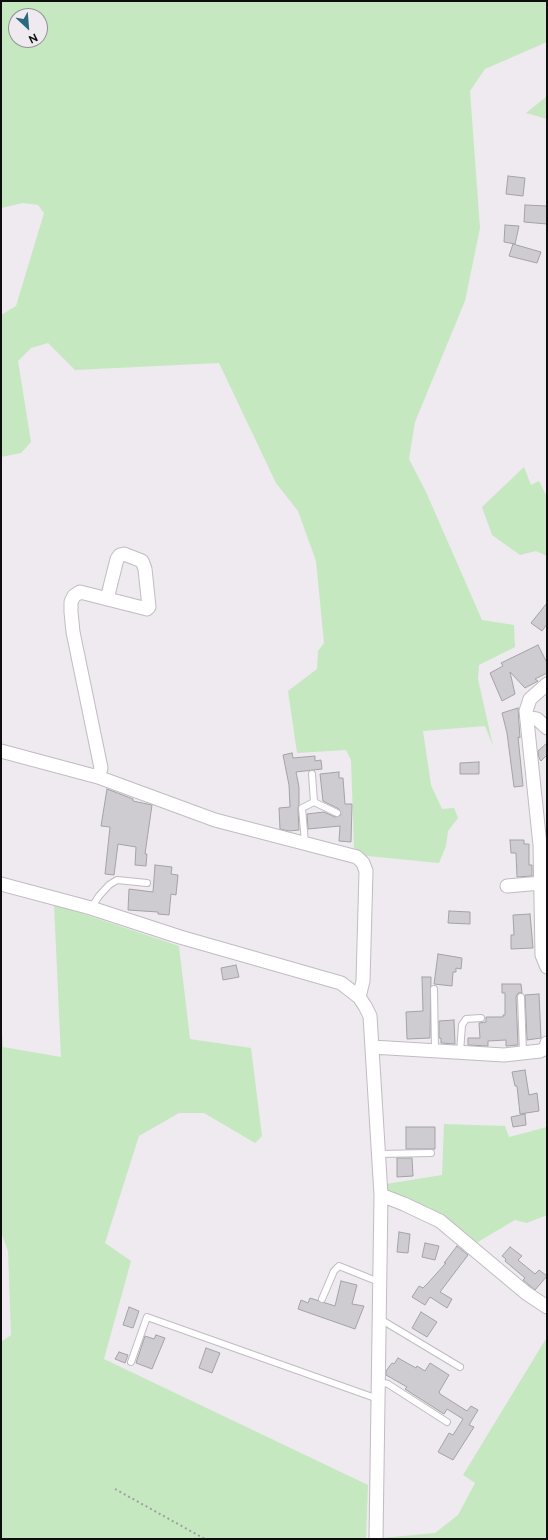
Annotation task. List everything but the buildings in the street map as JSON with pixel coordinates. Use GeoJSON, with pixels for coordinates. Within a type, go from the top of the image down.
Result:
{"type":"FeatureCollection","features":[{"type":"Feature","properties":{"kind":"street"},"geometry":{"type":"LineString","coordinates":[[98,777],[101,768],[70,612],[74,596],[80,592],[107,599]]}},
{"type":"Feature","properties":{"kind":"street"},"geometry":{"type":"LineString","coordinates":[[547,684],[530,699],[527,706],[527,717],[544,845],[540,883],[544,900],[544,955],[547,967]]}},
{"type":"Feature","properties":{"kind":"street"},"geometry":{"type":"LineString","coordinates":[[527,717],[537,719],[547,728]]}},
{"type":"Feature","properties":{"kind":"street"},"geometry":{"type":"LineString","coordinates":[[1,751],[98,777],[215,820],[357,857],[365,867],[366,871],[363,981],[359,997]]}},
{"type":"Feature","properties":{"kind":"street"},"geometry":{"type":"LineString","coordinates":[[507,886],[540,883]]}},
{"type":"Feature","properties":{"kind":"street"},"geometry":{"type":"LineString","coordinates":[[1,884],[91,908],[180,937],[341,983],[359,997],[370,1016],[381,1195],[380,1382],[376,1539]]}},
{"type":"Feature","properties":{"kind":"street"},"geometry":{"type":"LineString","coordinates":[[372,1046],[504,1054],[540,1051],[547,1046]]}},
{"type":"Feature","properties":{"kind":"street"},"geometry":{"type":"LineString","coordinates":[[381,1195],[440,1221],[526,1293],[547,1306]]}},
{"type":"Feature","properties":{"kind":"lane"},"geometry":{"type":"LineString","coordinates":[[312,774],[314,802]]}},
{"type":"Feature","properties":{"kind":"lane"},"geometry":{"type":"LineString","coordinates":[[314,802],[337,814]]}},
{"type":"Feature","properties":{"kind":"lane"},"geometry":{"type":"LineString","coordinates":[[305,843],[302,808],[314,802]]}},
{"type":"Feature","properties":{"kind":"lane"},"geometry":{"type":"LineString","coordinates":[[91,908],[104,890],[117,880],[147,883]]}},
{"type":"Feature","properties":{"kind":"lane"},"geometry":{"type":"LineString","coordinates":[[434,989],[435,1050]]}},
{"type":"Feature","properties":{"kind":"lane"},"geometry":{"type":"LineString","coordinates":[[521,997],[523,1053]]}},
{"type":"Feature","properties":{"kind":"lane"},"geometry":{"type":"LineString","coordinates":[[460,1052],[462,1025],[466,1019],[481,1018]]}},
{"type":"Feature","properties":{"kind":"lane"},"geometry":{"type":"LineString","coordinates":[[379,1154],[431,1153]]}},
{"type":"Feature","properties":{"kind":"lane"},"geometry":{"type":"LineString","coordinates":[[322,1299],[334,1271],[339,1266],[381,1282]]}},
{"type":"Feature","properties":{"kind":"lane"},"geometry":{"type":"LineString","coordinates":[[131,1362],[147,1317],[379,1400]]}},
{"type":"Feature","properties":{"kind":"lane"},"geometry":{"type":"LineString","coordinates":[[380,1319],[460,1367]]}},
{"type":"Feature","properties":{"kind":"lane"},"geometry":{"type":"LineString","coordinates":[[380,1382],[388,1384],[447,1422]]}},
{"type":"Feature","properties":{"kind":"path"},"geometry":{"type":"LineString","coordinates":[[115,1489],[205,1539]]}},
{"type":"Feature","properties":{"kind":"green space"},"geometry":{"type":"Polygon","coordinates":[[[1,1],[547,1],[547,42],[485,69],[470,91],[480,228],[465,301],[415,422],[409,459],[426,492],[482,620],[514,625],[515,647],[479,665],[478,679],[493,746],[485,726],[423,731],[431,785],[442,809],[454,808],[458,818],[448,831],[446,846],[439,863],[367,856],[354,848],[351,760],[346,750],[297,753],[288,691],[317,669],[318,651],[324,643],[316,561],[298,511],[276,483],[219,363],[75,370],[48,343],[31,348],[18,361],[31,442],[21,453],[1,457],[1,315],[16,306],[44,213],[38,205],[23,203],[1,208],[1,1]]]}},
{"type":"Feature","properties":{"kind":"green space"},"geometry":{"type":"Polygon","coordinates":[[[547,96],[547,119],[526,113],[547,96]]]}},
{"type":"Feature","properties":{"kind":"green space"},"geometry":{"type":"Polygon","coordinates":[[[524,467],[531,485],[539,481],[547,497],[547,556],[536,551],[520,555],[492,535],[482,507],[524,467]]]}},
{"type":"Feature","properties":{"kind":"green space"},"geometry":{"type":"Polygon","coordinates":[[[54,904],[179,946],[190,1039],[251,1048],[262,1136],[255,1143],[204,1113],[179,1113],[139,1136],[105,1243],[131,1261],[104,1359],[368,1485],[366,1539],[1,1539],[1,1342],[11,1335],[8,1251],[1,1232],[1,1019],[3,1047],[61,1057],[54,904]]]}},
{"type":"Feature","properties":{"kind":"green space"},"geometry":{"type":"Polygon","coordinates":[[[444,1124],[505,1126],[509,1137],[547,1127],[547,1215],[527,1223],[515,1220],[476,1243],[387,1192],[386,1184],[442,1175],[444,1124]]]}},
{"type":"Feature","properties":{"kind":"green space"},"geometry":{"type":"Polygon","coordinates":[[[547,1337],[547,1539],[382,1539],[435,1533],[458,1515],[475,1483],[463,1475],[547,1337]]]}}]}
